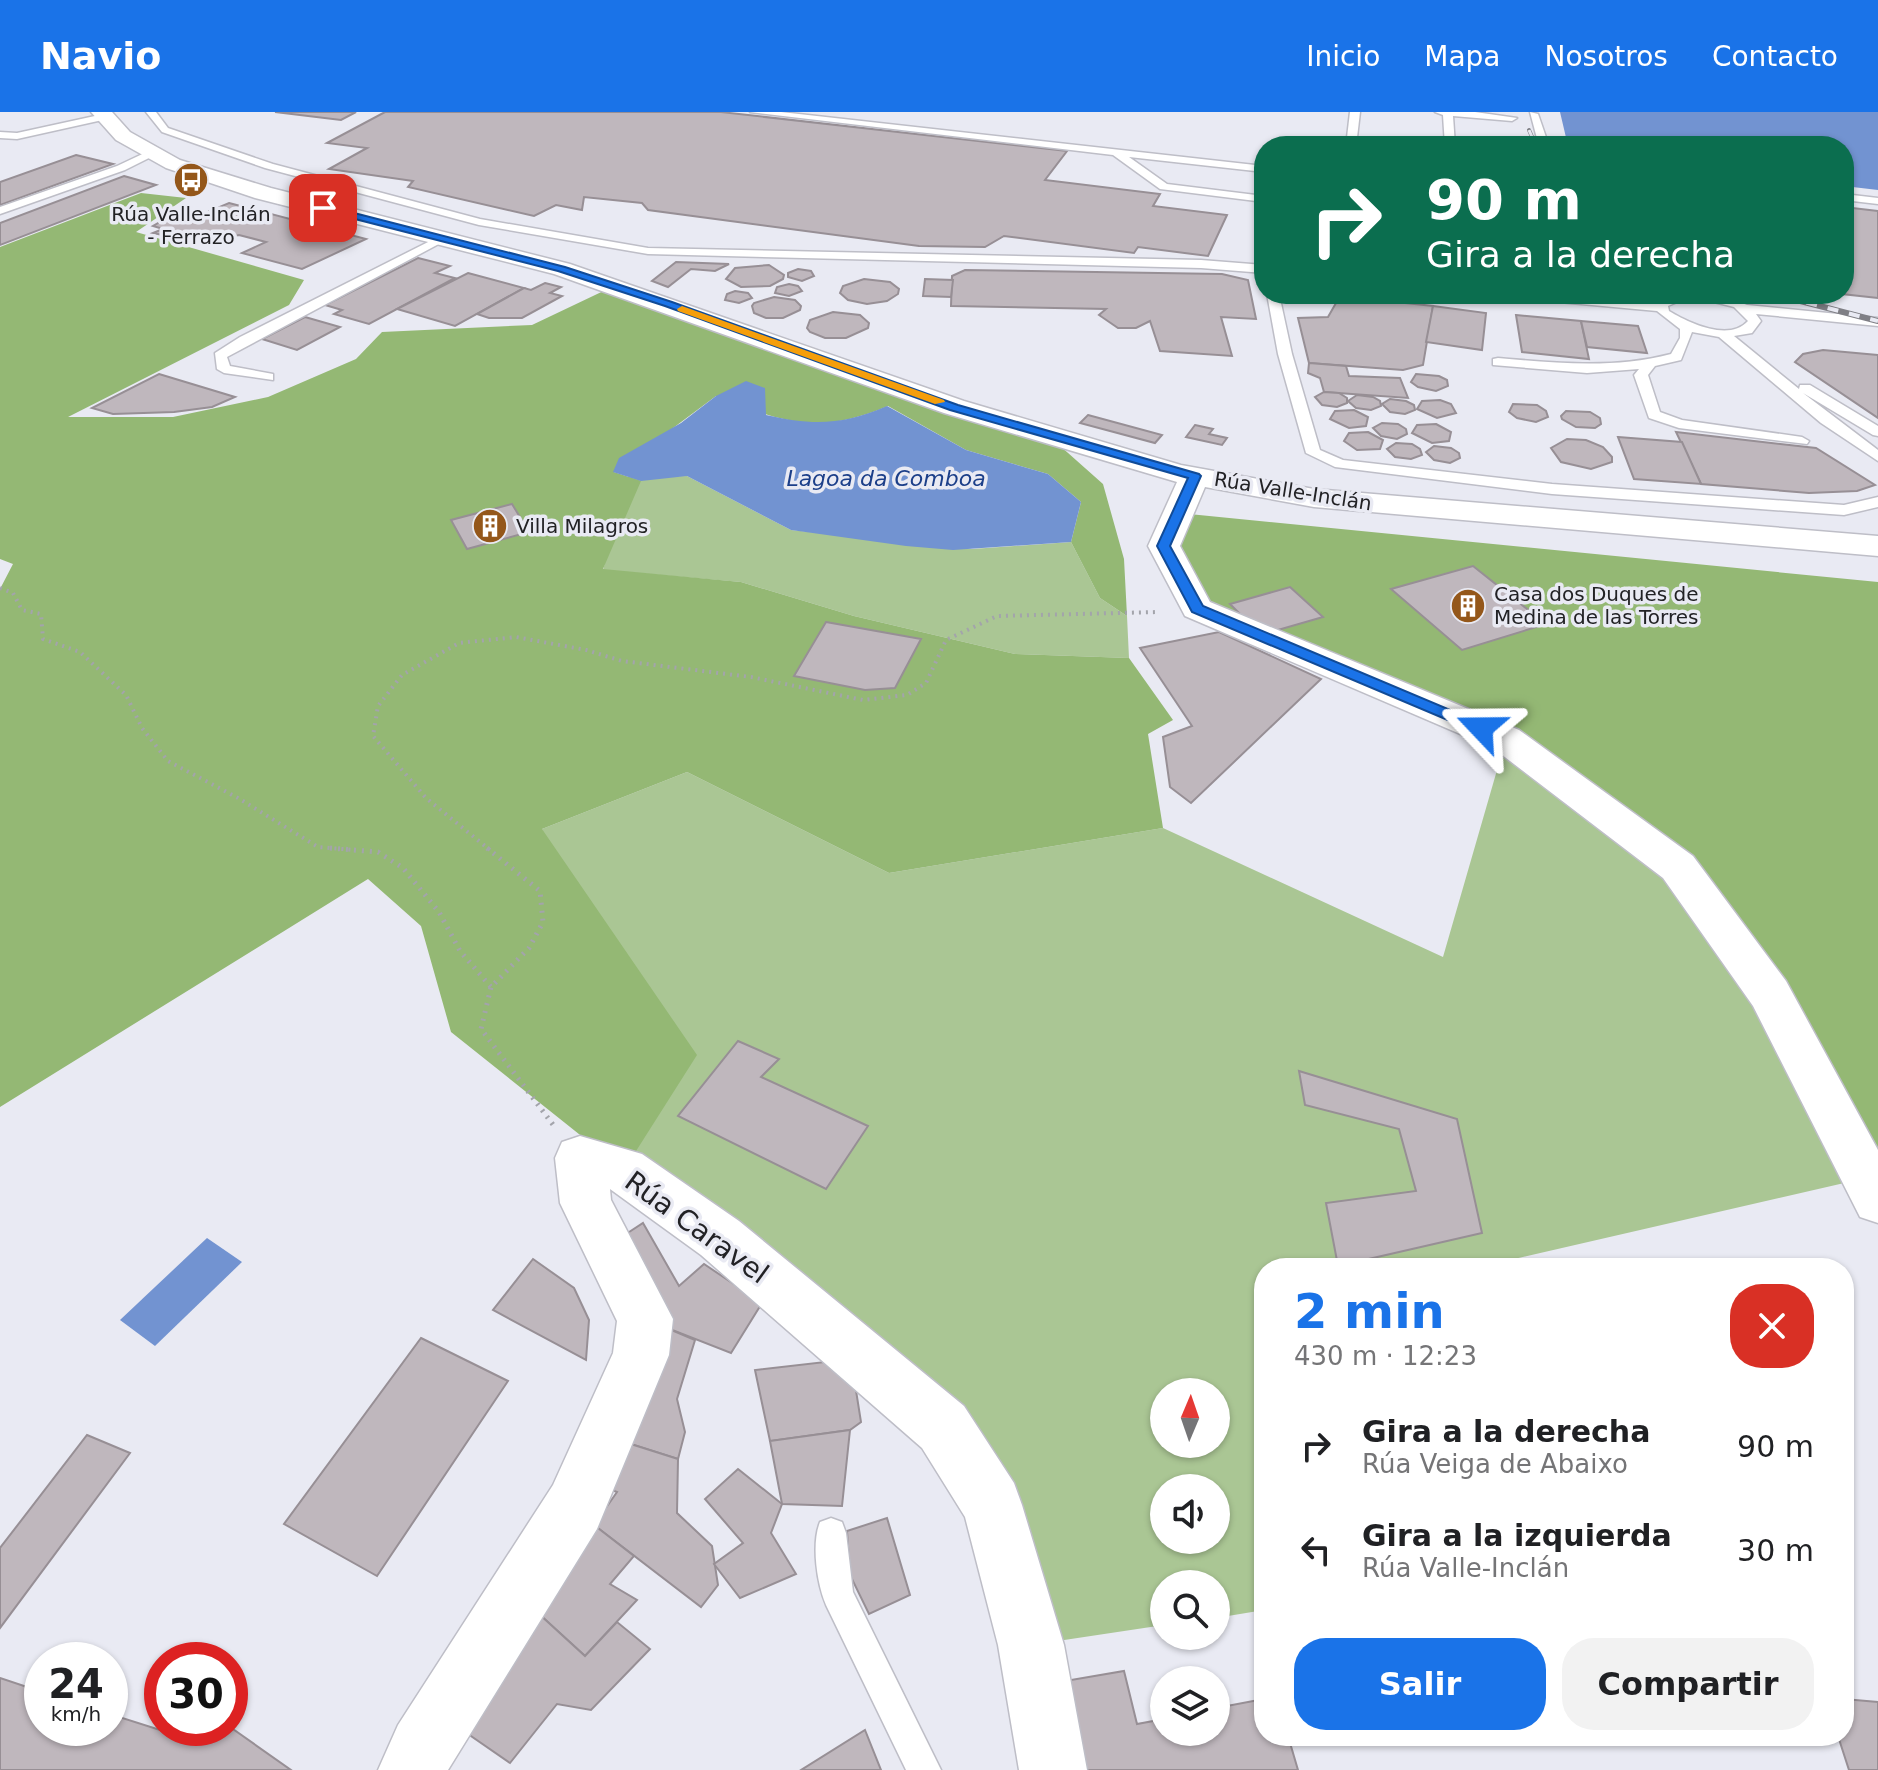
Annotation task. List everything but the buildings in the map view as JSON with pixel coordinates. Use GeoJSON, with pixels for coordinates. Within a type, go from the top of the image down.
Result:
{"type":"FeatureCollection","features":[{"type":"Feature","properties":{"kind":"street","name":"Rúa Valle-Inclán"},"geometry":{"type":"LineString","coordinates":[[102,114],[123,136],[173,164],[263,193],[444,238],[627,291],[954,407],[1195,476],[1314,498],[1878,546]]}},
{"type":"Feature","properties":{"kind":"street"},"geometry":{"type":"LineString","coordinates":[[1195,476],[1164,546],[1197,609],[1506,739],[1678,867],[1770,994],[1878,1200]]}},
{"type":"Feature","properties":{"kind":"street","name":"Rúa Caravel"},"geometry":{"type":"LineString","coordinates":[[412,1770],[422,1749],[575,1507],[641,1355],[645,1319],[586,1203],[580,1158],[624,1170],[720,1238],[943,1427],[992,1505],[1031,1645],[1053,1770]]}},
{"type":"Feature","properties":{"kind":"lane"},"geometry":{"type":"LineString","coordinates":[[151,112],[165,130],[269,166],[479,222],[592,243],[663,251],[1254,268]]}},
{"type":"Feature","properties":{"kind":"lane"},"geometry":{"type":"LineString","coordinates":[[755,112],[1254,168]]}},
{"type":"Feature","properties":{"kind":"lane"},"geometry":{"type":"LineString","coordinates":[[1352,136],[1355,112]]}},
{"type":"Feature","properties":{"kind":"lane"},"geometry":{"type":"LineString","coordinates":[[1440,112],[1512,118]]}},
{"type":"Feature","properties":{"kind":"lane"},"geometry":{"type":"LineString","coordinates":[[1448,112],[1449,136]]}},
{"type":"Feature","properties":{"kind":"lane"},"geometry":{"type":"LineString","coordinates":[[0,135],[17,136],[102,114]]}},
{"type":"Feature","properties":{"kind":"lane"},"geometry":{"type":"LineString","coordinates":[[1533,114],[1541,136]]}},
{"type":"Feature","properties":{"kind":"lane"},"geometry":{"type":"LineString","coordinates":[[0,211],[121,168],[153,152]]}},
{"type":"Feature","properties":{"kind":"lane"},"geometry":{"type":"LineString","coordinates":[[1116,153],[1164,187],[1254,198]]}},
{"type":"Feature","properties":{"kind":"lane"},"geometry":{"type":"LineString","coordinates":[[1854,198],[1878,201]]}},
{"type":"Feature","properties":{"kind":"lane"},"geometry":{"type":"LineString","coordinates":[[268,377],[224,369],[220,356],[245,340],[444,238]]}},
{"type":"Feature","properties":{"kind":"lane"},"geometry":{"type":"LineString","coordinates":[[1240,266],[1252,258]]}},
{"type":"Feature","properties":{"kind":"lane"},"geometry":{"type":"LineString","coordinates":[[1275,304],[1285,354],[1313,453],[1340,464],[1552,489],[1844,510],[1878,502]]}},
{"type":"Feature","properties":{"kind":"lane"},"geometry":{"type":"LineString","coordinates":[[1619,304],[1661,308],[1668,318],[1686,327],[1723,334],[1753,326],[1755,321],[1745,309]]}},
{"type":"Feature","properties":{"kind":"lane"},"geometry":{"type":"LineString","coordinates":[[1661,308],[1664,304]]}},
{"type":"Feature","properties":{"kind":"lane"},"geometry":{"type":"LineString","coordinates":[[1732,304],[1745,309],[1878,322]]}},
{"type":"Feature","properties":{"kind":"lane"},"geometry":{"type":"LineString","coordinates":[[1498,362],[1599,370],[1649,366],[1676,357],[1686,338],[1686,327]]}},
{"type":"Feature","properties":{"kind":"lane"},"geometry":{"type":"LineString","coordinates":[[1723,334],[1826,420],[1878,457]]}},
{"type":"Feature","properties":{"kind":"lane"},"geometry":{"type":"LineString","coordinates":[[1759,361],[1878,432]]}},
{"type":"Feature","properties":{"kind":"lane"},"geometry":{"type":"LineString","coordinates":[[1649,366],[1641,375],[1654,415],[1679,424],[1802,441]]}},
{"type":"Feature","properties":{"kind":"lane"},"geometry":{"type":"LineString","coordinates":[[831,1533],[837,1594],[924,1770]]}},
{"type":"Feature","properties":{"kind":"path"},"geometry":{"type":"LineString","coordinates":[[0,588],[13,593],[15,604],[25,613],[41,614],[43,639],[80,652],[126,695],[142,728],[168,761],[238,798],[318,847],[378,852],[403,868],[439,912],[460,951],[491,987]]}},
{"type":"Feature","properties":{"kind":"path"},"geometry":{"type":"LineString","coordinates":[[580,1158],[481,1029],[491,987],[529,948],[543,922],[540,891],[426,798],[373,736],[378,706],[402,675],[459,643],[516,637],[586,650],[622,661],[751,677],[863,700],[907,695],[926,683],[946,640],[997,616],[1197,609]]}},
{"type":"Feature","properties":{"kind":"green space"},"geometry":{"type":"Polygon","coordinates":[[[141,193],[186,198],[136,232],[304,280],[289,305],[68,417],[173,417],[268,397],[356,359],[382,332],[532,325],[614,286],[916,393],[1032,421],[1103,484],[1124,559],[1127,616],[1100,598],[1071,542],[1081,502],[1048,474],[966,450],[888,406],[841,421],[800,422],[761,413],[716,396],[614,472],[641,481],[603,569],[741,582],[854,616],[1015,654],[1129,658],[1173,720],[1148,734],[1163,828],[889,873],[687,772],[542,829],[697,1055],[624,1170],[451,1032],[421,926],[368,879],[0,1107],[0,589],[13,564],[0,559],[0,247],[141,193]]]}},
{"type":"Feature","properties":{"kind":"green space"},"geometry":{"type":"Polygon","coordinates":[[[687,476],[791,530],[972,549],[1071,542],[1100,598],[1127,616],[1129,658],[1015,654],[854,616],[741,582],[603,570],[628,477],[687,476]]]}},
{"type":"Feature","properties":{"kind":"green space"},"geometry":{"type":"Polygon","coordinates":[[[1179,513],[1878,582],[1878,1201],[1678,867],[1456,717],[1197,609],[1164,546],[1179,513]]]}},
{"type":"Feature","properties":{"kind":"green space"},"geometry":{"type":"Polygon","coordinates":[[[1506,739],[1678,867],[1866,1178],[1518,1258],[1254,1258],[1254,1612],[1230,1616],[1230,1570],[1150,1570],[1150,1627],[1031,1645],[943,1427],[624,1170],[542,829],[687,772],[889,873],[1163,828],[1443,957],[1506,739]]]}},
{"type":"Feature","properties":{"kind":"water"},"geometry":{"type":"Polygon","coordinates":[[[1560,112],[1878,112],[1878,190],[1854,187],[1854,136],[1566,136],[1560,112]]]}},
{"type":"Feature","properties":{"kind":"water","name":"Lagoa da Comboa"},"geometry":{"type":"Polygon","coordinates":[[[746,381],[765,388],[766,415],[828,422],[856,417],[887,406],[966,450],[1048,474],[1081,502],[1071,542],[953,550],[791,530],[687,476],[641,481],[613,472],[619,458],[681,423],[716,396],[746,381]]]}},
{"type":"Feature","properties":{"kind":"water"},"geometry":{"type":"Polygon","coordinates":[[[207,1238],[242,1262],[155,1346],[120,1320],[207,1238]]]}},
{"type":"Feature","properties":{"kind":"railway"},"geometry":{"type":"LineString","coordinates":[[1529,130],[1532,136]]}},
{"type":"Feature","properties":{"kind":"railway"},"geometry":{"type":"LineString","coordinates":[[1812,304],[1878,321]]}},
{"type":"Feature","properties":{"kind":"slow traffic"},"geometry":{"type":"LineString","coordinates":[[682,309],[940,402]]}},
{"type":"Feature","properties":{"kind":"place","name":"Rúa Valle-Inclán - Ferrazo"},"geometry":{"type":"Point","coordinates":[191,180]}},
{"type":"Feature","properties":{"kind":"place","name":"Villa Milagros"},"geometry":{"type":"Point","coordinates":[490,526]}},
{"type":"Feature","properties":{"kind":"place","name":"Casa dos Duques de Medina de las Torres"},"geometry":{"type":"Point","coordinates":[1468,606]}},
{"type":"Feature","properties":{"kind":"route"},"geometry":{"type":"LineString","coordinates":[[323,208],[562,269],[954,407],[1195,476],[1164,546],[1197,609],[1481,728]]}}]}
